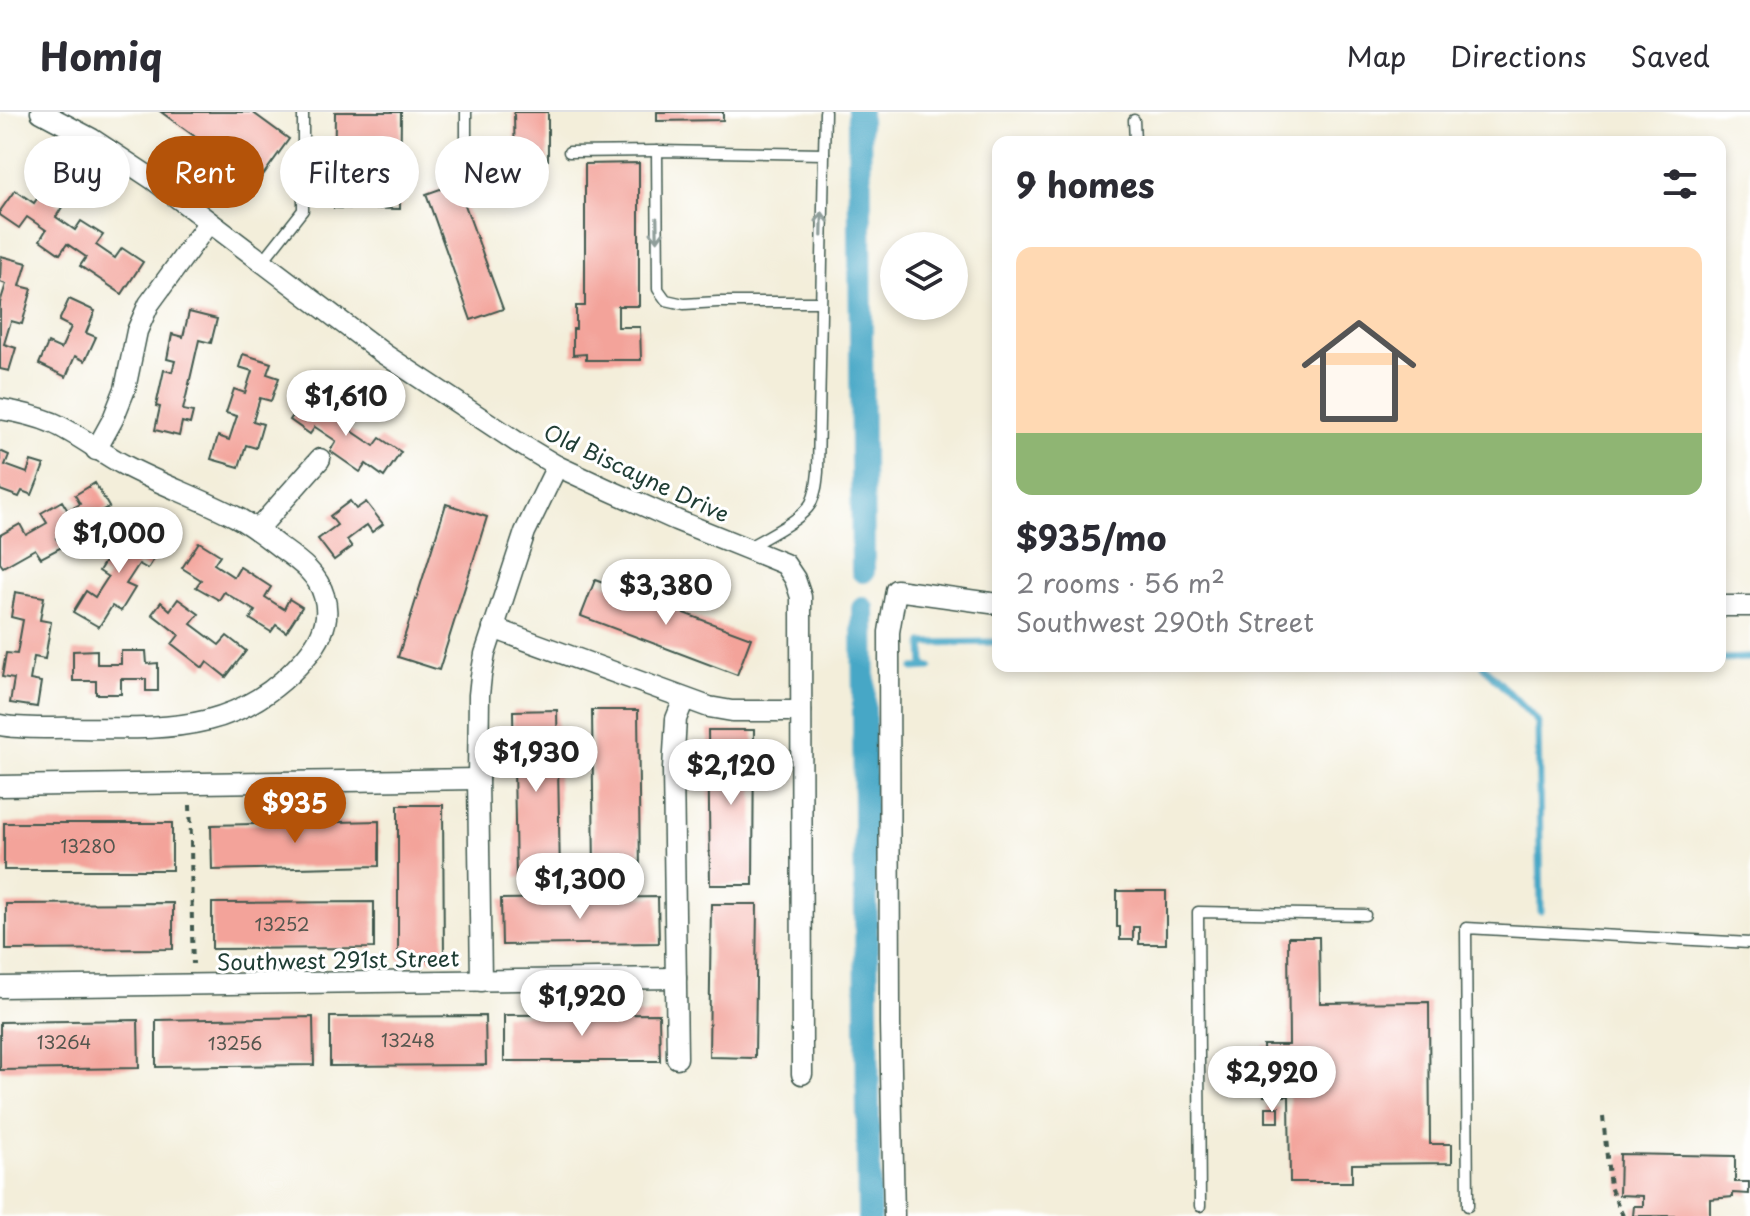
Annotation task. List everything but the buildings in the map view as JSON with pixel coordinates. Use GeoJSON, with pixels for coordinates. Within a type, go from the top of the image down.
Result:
{"type":"FeatureCollection","features":[{"type":"Feature","properties":{"kind":"street","name":"Old Biscayne Drive"},"geometry":{"type":"LineString","coordinates":[[41,112],[92,139],[154,180],[417,376],[557,466],[676,520],[785,564],[795,579],[801,597],[801,711]]}},
{"type":"Feature","properties":{"kind":"street"},"geometry":{"type":"LineString","coordinates":[[96,450],[125,389],[137,331],[149,304],[209,222]]}},
{"type":"Feature","properties":{"kind":"street"},"geometry":{"type":"LineString","coordinates":[[0,409],[34,416],[56,425],[96,450],[257,530],[309,569],[325,599],[327,618],[321,636],[297,668],[275,689],[231,713],[204,722],[168,728],[0,725]]}},
{"type":"Feature","properties":{"kind":"street"},"geometry":{"type":"LineString","coordinates":[[257,530],[320,459]]}},
{"type":"Feature","properties":{"kind":"street"},"geometry":{"type":"LineString","coordinates":[[481,981],[479,695],[485,654],[525,532],[557,466]]}},
{"type":"Feature","properties":{"kind":"street"},"geometry":{"type":"LineString","coordinates":[[894,1216],[889,632],[896,590],[992,603]]}},
{"type":"Feature","properties":{"kind":"street"},"geometry":{"type":"LineString","coordinates":[[1726,606],[1750,606]]}},
{"type":"Feature","properties":{"kind":"street"},"geometry":{"type":"LineString","coordinates":[[493,628],[709,707],[732,711],[801,711],[802,1074]]}},
{"type":"Feature","properties":{"kind":"street"},"geometry":{"type":"LineString","coordinates":[[677,1058],[673,739],[676,719],[684,699]]}},
{"type":"Feature","properties":{"kind":"street"},"geometry":{"type":"LineString","coordinates":[[0,786],[478,779]]}},
{"type":"Feature","properties":{"kind":"street","name":"Southwest 291st Street"},"geometry":{"type":"LineString","coordinates":[[0,987],[676,978]]}},
{"type":"Feature","properties":{"kind":"lane"},"geometry":{"type":"LineString","coordinates":[[262,262],[303,210],[302,112]]}},
{"type":"Feature","properties":{"kind":"lane"},"geometry":{"type":"LineString","coordinates":[[466,112],[466,136]]}},
{"type":"Feature","properties":{"kind":"lane"},"geometry":{"type":"LineString","coordinates":[[747,548],[802,515],[816,491],[825,112]]}},
{"type":"Feature","properties":{"kind":"lane"},"geometry":{"type":"LineString","coordinates":[[1134,120],[1135,136]]}},
{"type":"Feature","properties":{"kind":"lane"},"geometry":{"type":"LineString","coordinates":[[657,151],[658,289],[666,300],[684,304],[820,302]]}},
{"type":"Feature","properties":{"kind":"lane"},"geometry":{"type":"LineString","coordinates":[[569,152],[824,154]]}},
{"type":"Feature","properties":{"kind":"lane"},"geometry":{"type":"LineString","coordinates":[[1200,1206],[1198,912],[1365,915]]}},
{"type":"Feature","properties":{"kind":"lane"},"geometry":{"type":"LineString","coordinates":[[1468,1206],[1466,928],[1750,943]]}},
{"type":"Feature","properties":{"kind":"path"},"geometry":{"type":"LineString","coordinates":[[190,802],[194,974]]}},
{"type":"Feature","properties":{"kind":"path"},"geometry":{"type":"LineString","coordinates":[[1603,1117],[1610,1187],[1623,1216]]}},
{"type":"Feature","properties":{"kind":"waterway"},"geometry":{"type":"LineString","coordinates":[[859,112],[863,571]]}},
{"type":"Feature","properties":{"kind":"waterway"},"geometry":{"type":"LineString","coordinates":[[863,609],[869,1216]]}},
{"type":"Feature","properties":{"kind":"waterway"},"geometry":{"type":"LineString","coordinates":[[924,667],[923,643],[992,642]]}},
{"type":"Feature","properties":{"kind":"waterway"},"geometry":{"type":"LineString","coordinates":[[1726,659],[1750,658]]}},
{"type":"Feature","properties":{"kind":"waterway"},"geometry":{"type":"LineString","coordinates":[[914,668],[930,667]]}},
{"type":"Feature","properties":{"kind":"waterway"},"geometry":{"type":"LineString","coordinates":[[1489,672],[1538,722],[1541,911]]}}]}
